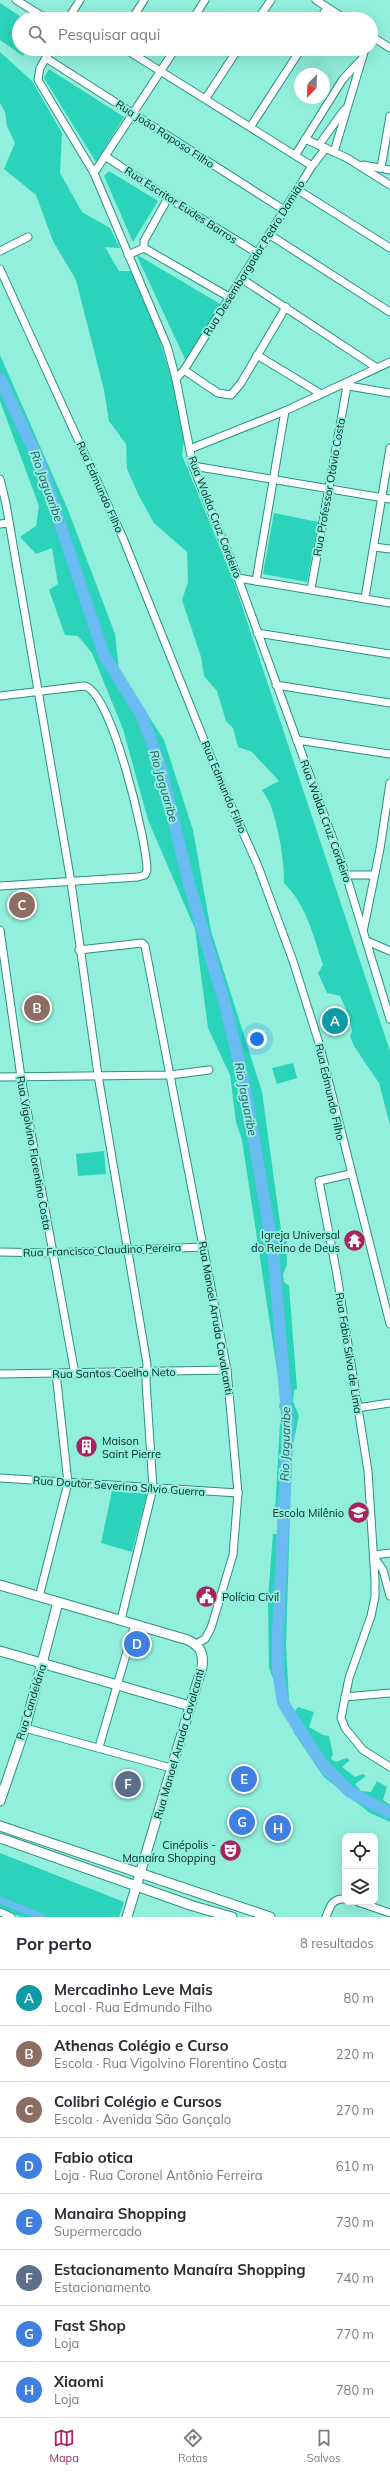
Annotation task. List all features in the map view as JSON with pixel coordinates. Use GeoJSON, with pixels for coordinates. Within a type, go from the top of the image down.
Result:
{"type":"FeatureCollection","features":[{"type":"Feature","properties":{"kind":"main road"},"geometry":{"type":"LineString","coordinates":[[0,1585],[135,1624],[196,1644]]}},
{"type":"Feature","properties":{"kind":"main road","name":"Rua Candelária"},"geometry":{"type":"LineString","coordinates":[[0,1801],[25,1728],[58,1602]]}},
{"type":"Feature","properties":{"kind":"main road","name":"Rua Manoel Arruda Cavalcanti"},"geometry":{"type":"LineString","coordinates":[[127,1917],[142,1875],[171,1768],[203,1662],[202,1654],[196,1644]]}},
{"type":"Feature","properties":{"kind":"main road"},"geometry":{"type":"LineString","coordinates":[[0,1651],[190,1706]]}},
{"type":"Feature","properties":{"kind":"main road"},"geometry":{"type":"LineString","coordinates":[[0,1826],[270,1917]]}},
{"type":"Feature","properties":{"kind":"main road"},"geometry":{"type":"LineString","coordinates":[[0,1838],[138,1887],[232,1917]]}},
{"type":"Feature","properties":{"kind":"street"},"geometry":{"type":"LineString","coordinates":[[16,0],[36,12]]}},
{"type":"Feature","properties":{"kind":"street"},"geometry":{"type":"LineString","coordinates":[[73,12],[80,0]]}},
{"type":"Feature","properties":{"kind":"street"},"geometry":{"type":"LineString","coordinates":[[136,12],[144,0]]}},
{"type":"Feature","properties":{"kind":"street"},"geometry":{"type":"LineString","coordinates":[[197,12],[205,0]]}},
{"type":"Feature","properties":{"kind":"street"},"geometry":{"type":"LineString","coordinates":[[263,12],[271,0]]}},
{"type":"Feature","properties":{"kind":"street"},"geometry":{"type":"LineString","coordinates":[[316,0],[334,12]]}},
{"type":"Feature","properties":{"kind":"street"},"geometry":{"type":"LineString","coordinates":[[324,12],[327,8]]}},
{"type":"Feature","properties":{"kind":"street"},"geometry":{"type":"LineString","coordinates":[[378,40],[390,48]]}},
{"type":"Feature","properties":{"kind":"street"},"geometry":{"type":"LineString","coordinates":[[137,56],[296,154],[312,166]]}},
{"type":"Feature","properties":{"kind":"street"},"geometry":{"type":"LineString","coordinates":[[94,173],[134,115],[171,56]]}},
{"type":"Feature","properties":{"kind":"street"},"geometry":{"type":"LineString","coordinates":[[206,98],[233,56]]}},
{"type":"Feature","properties":{"kind":"street"},"geometry":{"type":"LineString","coordinates":[[251,126],[296,56]]}},
{"type":"Feature","properties":{"kind":"street"},"geometry":{"type":"LineString","coordinates":[[334,152],[362,56]]}},
{"type":"Feature","properties":{"kind":"street","name":"Rua Walda Cruz Cordeiro"},"geometry":{"type":"LineString","coordinates":[[46,58],[38,77],[44,91],[94,173],[166,346],[176,379],[193,466],[238,578],[346,875],[390,1019]]}},
{"type":"Feature","properties":{"kind":"street","name":"Rua João Raposo Filho"},"geometry":{"type":"LineString","coordinates":[[46,58],[284,210]]}},
{"type":"Feature","properties":{"kind":"street"},"geometry":{"type":"LineString","coordinates":[[296,154],[343,79],[360,61]]}},
{"type":"Feature","properties":{"kind":"street","name":"Rua Desembargador Pedro Damião"},"geometry":{"type":"LineString","coordinates":[[176,379],[184,370],[257,253],[270,235],[347,105]]}},
{"type":"Feature","properties":{"kind":"street"},"geometry":{"type":"LineString","coordinates":[[381,168],[390,116]]}},
{"type":"Feature","properties":{"kind":"street"},"geometry":{"type":"LineString","coordinates":[[305,139],[359,165],[390,185]]}},
{"type":"Feature","properties":{"kind":"street","name":"Rua Escritor Eudes Barros"},"geometry":{"type":"LineString","coordinates":[[105,156],[168,198],[257,253]]}},
{"type":"Feature","properties":{"kind":"street"},"geometry":{"type":"LineString","coordinates":[[359,165],[390,170]]}},
{"type":"Feature","properties":{"kind":"street"},"geometry":{"type":"LineString","coordinates":[[298,190],[390,248]]}},
{"type":"Feature","properties":{"kind":"street"},"geometry":{"type":"LineString","coordinates":[[144,248],[144,241],[168,198]]}},
{"type":"Feature","properties":{"kind":"street"},"geometry":{"type":"LineString","coordinates":[[270,235],[390,312]]}},
{"type":"Feature","properties":{"kind":"street"},"geometry":{"type":"LineString","coordinates":[[0,251],[28,237]]}},
{"type":"Feature","properties":{"kind":"street"},"geometry":{"type":"LineString","coordinates":[[128,255],[144,248]]}},
{"type":"Feature","properties":{"kind":"street"},"geometry":{"type":"LineString","coordinates":[[144,248],[229,297]]}},
{"type":"Feature","properties":{"kind":"street","name":"Rua Edmundo Filho"},"geometry":{"type":"LineString","coordinates":[[0,270],[123,538],[224,790],[258,866],[304,992],[390,1324]]}},
{"type":"Feature","properties":{"kind":"street"},"geometry":{"type":"LineString","coordinates":[[242,279],[377,368]]}},
{"type":"Feature","properties":{"kind":"street"},"geometry":{"type":"LineString","coordinates":[[184,370],[218,393],[231,395],[241,383],[286,307]]}},
{"type":"Feature","properties":{"kind":"street"},"geometry":{"type":"LineString","coordinates":[[257,354],[321,394]]}},
{"type":"Feature","properties":{"kind":"street"},"geometry":{"type":"LineString","coordinates":[[190,449],[285,411],[344,385],[390,362]]}},
{"type":"Feature","properties":{"kind":"street"},"geometry":{"type":"LineString","coordinates":[[344,385],[390,394]]}},
{"type":"Feature","properties":{"kind":"street","name":"Rua Professor Otávio Costa"},"geometry":{"type":"LineString","coordinates":[[311,589],[329,488],[344,385]]}},
{"type":"Feature","properties":{"kind":"street"},"geometry":{"type":"LineString","coordinates":[[256,581],[285,411]]}},
{"type":"Feature","properties":{"kind":"street"},"geometry":{"type":"LineString","coordinates":[[365,598],[390,448]]}},
{"type":"Feature","properties":{"kind":"street"},"geometry":{"type":"LineString","coordinates":[[193,466],[390,499]]}},
{"type":"Feature","properties":{"kind":"street"},"geometry":{"type":"LineString","coordinates":[[0,481],[9,523],[71,882],[79,950],[98,1075],[128,1250],[147,1373],[153,1488],[121,1620]]}},
{"type":"Feature","properties":{"kind":"street"},"geometry":{"type":"LineString","coordinates":[[0,524],[9,523]]}},
{"type":"Feature","properties":{"kind":"street"},"geometry":{"type":"LineString","coordinates":[[374,546],[390,549]]}},
{"type":"Feature","properties":{"kind":"street"},"geometry":{"type":"LineString","coordinates":[[238,578],[390,603]]}},
{"type":"Feature","properties":{"kind":"street"},"geometry":{"type":"LineString","coordinates":[[257,633],[390,654]]}},
{"type":"Feature","properties":{"kind":"street"},"geometry":{"type":"LineString","coordinates":[[276,685],[390,703]]}},
{"type":"Feature","properties":{"kind":"street"},"geometry":{"type":"LineString","coordinates":[[0,696],[38,693],[78,687],[90,688],[99,698],[126,767],[147,866],[145,875],[133,878],[0,886]]}},
{"type":"Feature","properties":{"kind":"street"},"geometry":{"type":"LineString","coordinates":[[297,740],[390,754]]}},
{"type":"Feature","properties":{"kind":"street"},"geometry":{"type":"LineString","coordinates":[[363,930],[390,783]]}},
{"type":"Feature","properties":{"kind":"street"},"geometry":{"type":"LineString","coordinates":[[346,875],[374,876]]}},
{"type":"Feature","properties":{"kind":"street","name":"Rua Vigolvino Florentino Costa"},"geometry":{"type":"LineString","coordinates":[[0,930],[21,1077],[75,1374]]}},
{"type":"Feature","properties":{"kind":"street"},"geometry":{"type":"LineString","coordinates":[[367,941],[390,951]]}},
{"type":"Feature","properties":{"kind":"street","name":"Rua Manoel Arruda Cavalcanti"},"geometry":{"type":"LineString","coordinates":[[79,950],[139,942],[145,946],[227,1370],[238,1493],[233,1555],[209,1634],[205,1639],[196,1644]]}},
{"type":"Feature","properties":{"kind":"street"},"geometry":{"type":"LineString","coordinates":[[0,1077],[170,1075],[209,1070]]}},
{"type":"Feature","properties":{"kind":"street","name":"Rua Fábio Silva de Lima"},"geometry":{"type":"LineString","coordinates":[[350,1174],[319,1181],[337,1275],[368,1471],[374,1556],[375,1597],[341,1712],[345,1728],[371,1757],[390,1768]]}},
{"type":"Feature","properties":{"kind":"street","name":"Rua Francisco Claudino Pereira"},"geometry":{"type":"LineString","coordinates":[[0,1252],[52,1253],[204,1247]]}},
{"type":"Feature","properties":{"kind":"street","name":"Rua Santos Coelho Neto"},"geometry":{"type":"LineString","coordinates":[[0,1374],[147,1373],[227,1370]]}},
{"type":"Feature","properties":{"kind":"street"},"geometry":{"type":"LineString","coordinates":[[39,1597],[68,1483],[56,1373]]}},
{"type":"Feature","properties":{"kind":"street"},"geometry":{"type":"LineString","coordinates":[[357,1408],[390,1403]]}},
{"type":"Feature","properties":{"kind":"street","name":"Rua Doutor Severino Sílvio Guerra"},"geometry":{"type":"LineString","coordinates":[[0,1478],[238,1493]]}},
{"type":"Feature","properties":{"kind":"street"},"geometry":{"type":"LineString","coordinates":[[374,1556],[390,1553]]}},
{"type":"Feature","properties":{"kind":"street","name":"Rua Fábio Silva de Lima"},"geometry":{"type":"LineString","coordinates":[[374,1556],[383,1570],[390,1596]]}},
{"type":"Feature","properties":{"kind":"street"},"geometry":{"type":"LineString","coordinates":[[99,1747],[135,1624]]}},
{"type":"Feature","properties":{"kind":"street"},"geometry":{"type":"LineString","coordinates":[[345,1697],[390,1693]]}},
{"type":"Feature","properties":{"kind":"street"},"geometry":{"type":"LineString","coordinates":[[25,1728],[99,1747],[171,1768]]}},
{"type":"Feature","properties":{"kind":"street"},"geometry":{"type":"LineString","coordinates":[[326,1917],[335,1900],[342,1899]]}},
{"type":"Feature","properties":{"kind":"street"},"geometry":{"type":"LineString","coordinates":[[366,1905],[390,1914]]}},
{"type":"Feature","properties":{"kind":"street"},"geometry":{"type":"LineString","coordinates":[[1,1913],[11,1917]]}},
{"type":"Feature","properties":{"kind":"green space"},"geometry":{"type":"Polygon","coordinates":[[[0,3],[14,12],[12,12],[12,48],[0,40],[0,3]]]}},
{"type":"Feature","properties":{"kind":"green space"},"geometry":{"type":"Polygon","coordinates":[[[0,52],[32,81],[62,133],[60,173],[82,212],[110,228],[120,248],[105,247],[119,271],[131,271],[157,331],[173,384],[185,434],[182,455],[234,582],[390,1051],[390,1125],[379,1083],[354,1046],[350,1036],[352,1031],[349,1016],[340,996],[327,993],[318,973],[323,965],[304,911],[292,892],[284,883],[282,854],[276,825],[271,806],[262,790],[279,781],[252,752],[238,747],[233,728],[226,721],[217,691],[204,676],[201,657],[182,600],[188,582],[187,552],[154,523],[139,496],[127,469],[126,444],[109,421],[104,390],[76,280],[53,241],[36,195],[4,169],[15,143],[7,126],[5,112],[0,103],[0,52]]]}},
{"type":"Feature","properties":{"kind":"green space"},"geometry":{"type":"Polygon","coordinates":[[[49,69],[124,117],[96,162],[44,78],[49,69]]]}},
{"type":"Feature","properties":{"kind":"green space"},"geometry":{"type":"Polygon","coordinates":[[[109,171],[158,201],[133,242],[104,176],[109,171]]]}},
{"type":"Feature","properties":{"kind":"green space"},"geometry":{"type":"Polygon","coordinates":[[[136,254],[220,304],[186,361],[136,254]]]}},
{"type":"Feature","properties":{"kind":"green space"},"geometry":{"type":"Polygon","coordinates":[[[0,355],[68,510],[115,634],[119,671],[164,740],[193,830],[211,931],[262,1092],[281,1230],[286,1234],[287,1265],[283,1274],[284,1282],[289,1286],[297,1389],[294,1390],[293,1401],[299,1416],[292,1448],[286,1646],[289,1701],[293,1713],[298,1707],[314,1712],[309,1727],[323,1735],[329,1736],[333,1754],[331,1759],[336,1762],[346,1758],[350,1760],[342,1767],[355,1777],[363,1774],[366,1776],[355,1784],[361,1791],[371,1792],[377,1781],[387,1787],[383,1800],[390,1805],[390,1822],[370,1813],[324,1777],[294,1733],[269,1668],[268,1598],[273,1534],[277,1534],[279,1514],[275,1512],[280,1422],[283,1421],[285,1411],[279,1408],[281,1396],[242,1140],[236,1122],[230,1075],[208,1028],[195,929],[148,820],[123,729],[92,653],[78,636],[65,635],[49,590],[58,584],[52,548],[36,554],[20,537],[36,526],[39,506],[0,401],[0,355]]]}},
{"type":"Feature","properties":{"kind":"green space"},"geometry":{"type":"Polygon","coordinates":[[[274,513],[318,522],[307,582],[263,574],[274,513]]]}},
{"type":"Feature","properties":{"kind":"green space"},"geometry":{"type":"Polygon","coordinates":[[[293,1063],[297,1078],[277,1084],[272,1068],[293,1063]]]}},
{"type":"Feature","properties":{"kind":"green space"},"geometry":{"type":"Polygon","coordinates":[[[104,1151],[106,1174],[78,1176],[76,1154],[104,1151]]]}},
{"type":"Feature","properties":{"kind":"green space"},"geometry":{"type":"Polygon","coordinates":[[[112,1491],[147,1494],[132,1552],[101,1543],[112,1491]]]}},
{"type":"Feature","properties":{"kind":"green space"},"geometry":{"type":"Polygon","coordinates":[[[0,1853],[124,1902],[119,1917],[21,1917],[0,1908],[0,1853]]]}},
{"type":"Feature","properties":{"kind":"waterway","name":"Rio Jaguaribe"},"geometry":{"type":"LineString","coordinates":[[0,379],[39,461],[104,655],[141,714],[161,768],[189,884],[226,1008],[244,1083],[273,1250],[288,1426],[278,1631],[278,1671],[283,1703],[322,1764],[350,1792],[390,1813]]}},
{"type":"Feature","properties":{"kind":"waterway"},"geometry":{"type":"LineString","coordinates":[[0,1900],[42,1917]]}},
{"type":"Feature","properties":{"kind":"place","name":"Colibri Colégio e Cursos"},"geometry":{"type":"Point","coordinates":[22,905]}},
{"type":"Feature","properties":{"kind":"place","name":"Athenas Colégio e Curso"},"geometry":{"type":"Point","coordinates":[37,1008]}},
{"type":"Feature","properties":{"kind":"place","name":"Mercadinho Leve Mais"},"geometry":{"type":"Point","coordinates":[335,1021]}},
{"type":"Feature","properties":{"kind":"place","name":"Igreja Universal do Reino de Deus"},"geometry":{"type":"Point","coordinates":[355,1241]}},
{"type":"Feature","properties":{"kind":"place","name":"Maison Saint Pierre"},"geometry":{"type":"Point","coordinates":[86,1447]}},
{"type":"Feature","properties":{"kind":"place","name":"Escola Milênio"},"geometry":{"type":"Point","coordinates":[359,1513]}},
{"type":"Feature","properties":{"kind":"place","name":"Polícia Civil"},"geometry":{"type":"Point","coordinates":[207,1597]}},
{"type":"Feature","properties":{"kind":"place","name":"Fabio otica"},"geometry":{"type":"Point","coordinates":[137,1644]}},
{"type":"Feature","properties":{"kind":"place","name":"Manaira Shopping"},"geometry":{"type":"Point","coordinates":[244,1779]}},
{"type":"Feature","properties":{"kind":"place","name":"Estacionamento Manaíra Shopping"},"geometry":{"type":"Point","coordinates":[128,1784]}},
{"type":"Feature","properties":{"kind":"place","name":"Fast Shop"},"geometry":{"type":"Point","coordinates":[242,1822]}},
{"type":"Feature","properties":{"kind":"place","name":"Xiaomi"},"geometry":{"type":"Point","coordinates":[278,1828]}},
{"type":"Feature","properties":{"kind":"place","name":"Cinépolis - Manaíra Shopping"},"geometry":{"type":"Point","coordinates":[231,1851]}}]}
